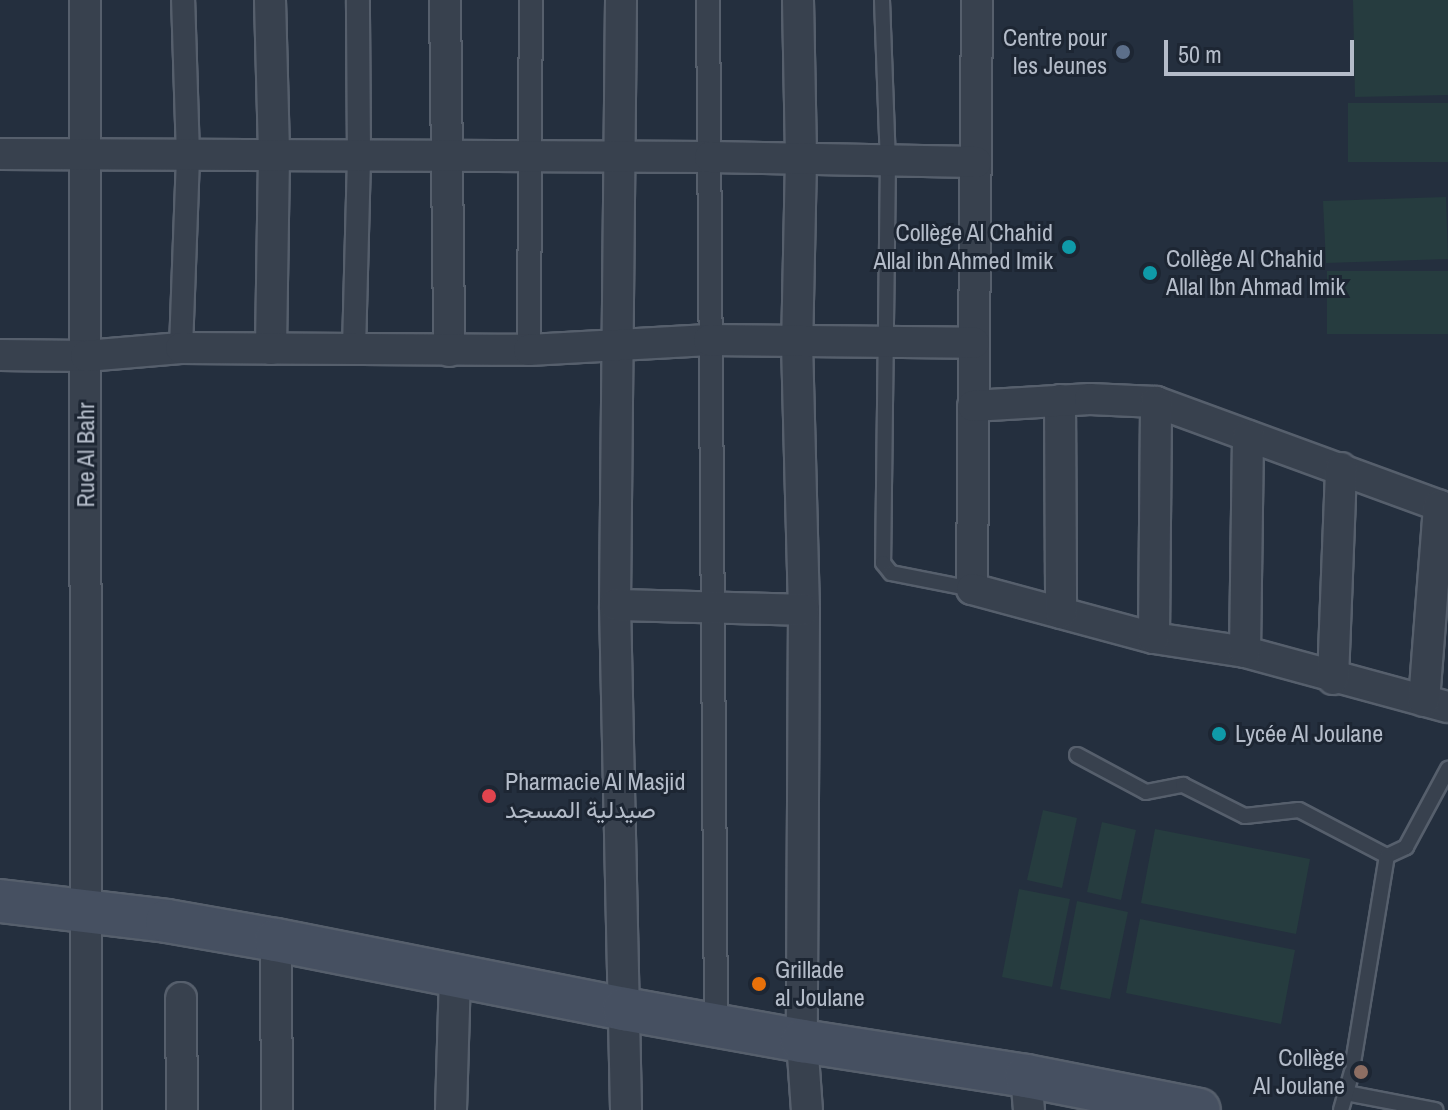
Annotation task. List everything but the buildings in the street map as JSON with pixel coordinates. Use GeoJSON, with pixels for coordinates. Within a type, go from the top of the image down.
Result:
{"type":"FeatureCollection","features":[{"type":"Feature","properties":{"kind":"main road"},"geometry":{"type":"LineString","coordinates":[[0,901],[87,910],[276,940],[802,1041],[1028,1093],[1199,1110]]}},
{"type":"Feature","properties":{"kind":"street","name":"Rue Al Bahr"},"geometry":{"type":"LineString","coordinates":[[85,0],[86,1110]]}},
{"type":"Feature","properties":{"kind":"street"},"geometry":{"type":"LineString","coordinates":[[181,348],[188,156],[183,0]]}},
{"type":"Feature","properties":{"kind":"street"},"geometry":{"type":"LineString","coordinates":[[270,0],[274,156],[271,349]]}},
{"type":"Feature","properties":{"kind":"street"},"geometry":{"type":"LineString","coordinates":[[354,349],[359,157],[358,0]]}},
{"type":"Feature","properties":{"kind":"street"},"geometry":{"type":"LineString","coordinates":[[445,0],[449,351]]}},
{"type":"Feature","properties":{"kind":"street"},"geometry":{"type":"LineString","coordinates":[[529,350],[531,0]]}},
{"type":"Feature","properties":{"kind":"street"},"geometry":{"type":"LineString","coordinates":[[621,0],[622,159],[615,605],[626,1110]]}},
{"type":"Feature","properties":{"kind":"street"},"geometry":{"type":"LineString","coordinates":[[708,0],[716,1025]]}},
{"type":"Feature","properties":{"kind":"street"},"geometry":{"type":"LineString","coordinates":[[798,0],[801,159],[797,343],[804,610],[802,1041],[807,1110]]}},
{"type":"Feature","properties":{"kind":"street"},"geometry":{"type":"LineString","coordinates":[[973,406],[1060,400],[1156,402],[1444,508],[1436,704],[1333,679],[1245,652],[1154,638],[972,589],[973,406],[977,0]]}},
{"type":"Feature","properties":{"kind":"street"},"geometry":{"type":"LineString","coordinates":[[0,154],[710,157],[976,162]]}},
{"type":"Feature","properties":{"kind":"street"},"geometry":{"type":"LineString","coordinates":[[0,355],[86,356],[181,348],[529,350],[709,340],[974,343]]}},
{"type":"Feature","properties":{"kind":"street"},"geometry":{"type":"LineString","coordinates":[[1060,400],[1061,613]]}},
{"type":"Feature","properties":{"kind":"street"},"geometry":{"type":"LineString","coordinates":[[1154,638],[1156,402]]}},
{"type":"Feature","properties":{"kind":"street"},"geometry":{"type":"LineString","coordinates":[[1245,652],[1248,436]]}},
{"type":"Feature","properties":{"kind":"street"},"geometry":{"type":"LineString","coordinates":[[1333,679],[1341,468]]}},
{"type":"Feature","properties":{"kind":"street"},"geometry":{"type":"LineString","coordinates":[[615,605],[804,610]]}},
{"type":"Feature","properties":{"kind":"street"},"geometry":{"type":"LineString","coordinates":[[276,940],[277,1110]]}},
{"type":"Feature","properties":{"kind":"street"},"geometry":{"type":"LineString","coordinates":[[451,1110],[455,975]]}},
{"type":"Feature","properties":{"kind":"street"},"geometry":{"type":"LineString","coordinates":[[181,998],[182,1110]]}},
{"type":"Feature","properties":{"kind":"lane"},"geometry":{"type":"LineString","coordinates":[[882,0],[888,160],[883,563],[891,573],[972,589]]}},
{"type":"Feature","properties":{"kind":"lane"},"geometry":{"type":"LineString","coordinates":[[1077,755],[1146,792],[1183,785],[1245,816],[1299,810],[1387,856]]}},
{"type":"Feature","properties":{"kind":"lane"},"geometry":{"type":"LineString","coordinates":[[1387,856],[1406,847],[1448,769]]}},
{"type":"Feature","properties":{"kind":"lane"},"geometry":{"type":"LineString","coordinates":[[1341,1110],[1353,1068],[1387,856]]}},
{"type":"Feature","properties":{"kind":"lane"},"geometry":{"type":"LineString","coordinates":[[1346,1093],[1435,1110]]}},
{"type":"Feature","properties":{"kind":"green space"},"geometry":{"type":"Polygon","coordinates":[[[1353,0],[1448,0],[1448,95],[1355,97],[1353,0]]]}},
{"type":"Feature","properties":{"kind":"green space"},"geometry":{"type":"Polygon","coordinates":[[[1348,103],[1448,103],[1448,162],[1348,162],[1348,103]]]}},
{"type":"Feature","properties":{"kind":"green space"},"geometry":{"type":"Polygon","coordinates":[[[1446,197],[1448,259],[1326,263],[1323,201],[1446,197]]]}},
{"type":"Feature","properties":{"kind":"green space"},"geometry":{"type":"Polygon","coordinates":[[[1327,271],[1448,271],[1448,334],[1327,334],[1327,271]]]}},
{"type":"Feature","properties":{"kind":"green space"},"geometry":{"type":"Polygon","coordinates":[[[1043,810],[1077,818],[1062,888],[1027,880],[1043,810]]]}},
{"type":"Feature","properties":{"kind":"green space"},"geometry":{"type":"Polygon","coordinates":[[[1102,822],[1136,830],[1121,900],[1087,892],[1102,822]]]}},
{"type":"Feature","properties":{"kind":"green space"},"geometry":{"type":"Polygon","coordinates":[[[1155,829],[1310,859],[1296,934],[1141,903],[1155,829]]]}},
{"type":"Feature","properties":{"kind":"green space"},"geometry":{"type":"Polygon","coordinates":[[[1019,889],[1070,899],[1052,987],[1002,977],[1019,889]]]}},
{"type":"Feature","properties":{"kind":"green space"},"geometry":{"type":"Polygon","coordinates":[[[1077,901],[1128,912],[1110,999],[1060,989],[1077,901]]]}},
{"type":"Feature","properties":{"kind":"green space"},"geometry":{"type":"Polygon","coordinates":[[[1140,919],[1295,950],[1281,1024],[1126,993],[1140,919]]]}},
{"type":"Feature","properties":{"kind":"place","name":"Centre pour les Jeunes"},"geometry":{"type":"Point","coordinates":[1123,52]}},
{"type":"Feature","properties":{"kind":"place","name":"Collège Al Chahid Allal ibn Ahmed Imik"},"geometry":{"type":"Point","coordinates":[1069,247]}},
{"type":"Feature","properties":{"kind":"place","name":"Collège Al Chahid Allal Ibn Ahmad Imik"},"geometry":{"type":"Point","coordinates":[1150,273]}},
{"type":"Feature","properties":{"kind":"place","name":"Lycée Al Joulane"},"geometry":{"type":"Point","coordinates":[1219,734]}},
{"type":"Feature","properties":{"kind":"place","name":"Pharmacie Al Masjid صيدلية المسجد"},"geometry":{"type":"Point","coordinates":[489,796]}},
{"type":"Feature","properties":{"kind":"place","name":"Grillade al Joulane"},"geometry":{"type":"Point","coordinates":[759,984]}},
{"type":"Feature","properties":{"kind":"place","name":"Collège Al Joulane"},"geometry":{"type":"Point","coordinates":[1361,1072]}}]}
